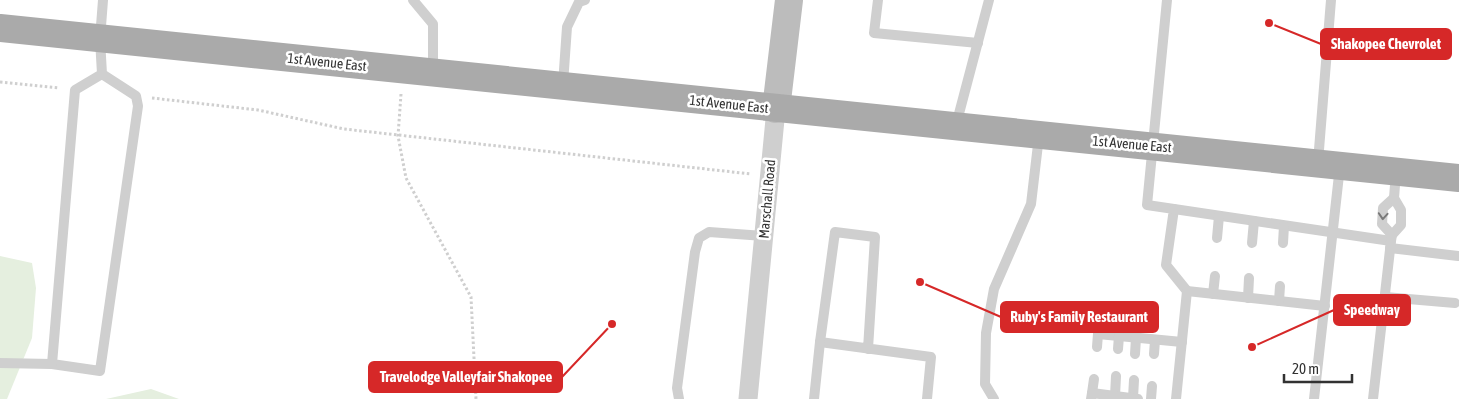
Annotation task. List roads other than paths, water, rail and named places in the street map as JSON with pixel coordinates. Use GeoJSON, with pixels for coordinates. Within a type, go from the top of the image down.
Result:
{"type":"FeatureCollection","features":[{"type":"Feature","properties":{"kind":"main road","name":"Marschall Road"},"geometry":{"type":"LineString","coordinates":[[776,110],[789,0]]}},
{"type":"Feature","properties":{"kind":"main road","name":"1st Avenue East"},"geometry":{"type":"LineString","coordinates":[[0,28],[776,110],[1329,164],[1395,185],[1459,178]]}},
{"type":"Feature","properties":{"kind":"street","name":"Marschall Road"},"geometry":{"type":"LineString","coordinates":[[748,399],[776,110]]}},
{"type":"Feature","properties":{"kind":"lane"},"geometry":{"type":"LineString","coordinates":[[102,74],[100,39],[103,0]]}},
{"type":"Feature","properties":{"kind":"lane"},"geometry":{"type":"LineString","coordinates":[[413,0],[433,24],[433,73]]}},
{"type":"Feature","properties":{"kind":"lane"},"geometry":{"type":"LineString","coordinates":[[878,0],[874,33],[978,44]]}},
{"type":"Feature","properties":{"kind":"lane"},"geometry":{"type":"LineString","coordinates":[[955,128],[989,0]]}},
{"type":"Feature","properties":{"kind":"lane"},"geometry":{"type":"LineString","coordinates":[[1167,0],[1147,205],[1391,241],[1458,256]]}},
{"type":"Feature","properties":{"kind":"lane"},"geometry":{"type":"LineString","coordinates":[[1314,399],[1333,233],[1329,164],[1331,0]]}},
{"type":"Feature","properties":{"kind":"lane"},"geometry":{"type":"LineString","coordinates":[[562,86],[567,27],[581,1]]}},
{"type":"Feature","properties":{"kind":"lane"},"geometry":{"type":"LineString","coordinates":[[52,364],[75,90],[102,74]]}},
{"type":"Feature","properties":{"kind":"lane"},"geometry":{"type":"LineString","coordinates":[[0,363],[52,364],[100,371],[138,106],[136,96],[102,74]]}},
{"type":"Feature","properties":{"kind":"lane"},"geometry":{"type":"LineString","coordinates":[[994,399],[985,384],[986,333],[994,289],[1031,204],[1039,135]]}},
{"type":"Feature","properties":{"kind":"lane"},"geometry":{"type":"LineString","coordinates":[[1391,241],[1382,224],[1383,208],[1395,185]]}},
{"type":"Feature","properties":{"kind":"lane"},"geometry":{"type":"LineString","coordinates":[[1373,399],[1391,241],[1401,225],[1401,210],[1395,185]]}},
{"type":"Feature","properties":{"kind":"lane"},"geometry":{"type":"LineString","coordinates":[[1174,209],[1166,266],[1186,291],[1176,399]]}},
{"type":"Feature","properties":{"kind":"lane"},"geometry":{"type":"LineString","coordinates":[[1217,238],[1219,216]]}},
{"type":"Feature","properties":{"kind":"lane"},"geometry":{"type":"LineString","coordinates":[[1252,243],[1254,221]]}},
{"type":"Feature","properties":{"kind":"lane"},"geometry":{"type":"LineString","coordinates":[[1283,243],[1284,226]]}},
{"type":"Feature","properties":{"kind":"lane"},"geometry":{"type":"LineString","coordinates":[[679,399],[676,388],[699,238],[709,232],[764,236]]}},
{"type":"Feature","properties":{"kind":"lane"},"geometry":{"type":"LineString","coordinates":[[814,399],[835,232],[875,237],[868,349]]}},
{"type":"Feature","properties":{"kind":"lane"},"geometry":{"type":"LineString","coordinates":[[1213,294],[1214,276]]}},
{"type":"Feature","properties":{"kind":"lane"},"geometry":{"type":"LineString","coordinates":[[1248,298],[1249,278]]}},
{"type":"Feature","properties":{"kind":"lane"},"geometry":{"type":"LineString","coordinates":[[1279,301],[1280,286]]}},
{"type":"Feature","properties":{"kind":"lane"},"geometry":{"type":"LineString","coordinates":[[1186,291],[1325,306]]}},
{"type":"Feature","properties":{"kind":"lane"},"geometry":{"type":"LineString","coordinates":[[1385,297],[1455,304]]}},
{"type":"Feature","properties":{"kind":"lane"},"geometry":{"type":"LineString","coordinates":[[1097,347],[1098,334],[1182,342]]}},
{"type":"Feature","properties":{"kind":"lane"},"geometry":{"type":"LineString","coordinates":[[1118,336],[1118,350]]}},
{"type":"Feature","properties":{"kind":"lane"},"geometry":{"type":"LineString","coordinates":[[1135,354],[1136,338]]}},
{"type":"Feature","properties":{"kind":"lane"},"geometry":{"type":"LineString","coordinates":[[1154,354],[1155,340]]}},
{"type":"Feature","properties":{"kind":"lane"},"geometry":{"type":"LineString","coordinates":[[820,342],[932,358],[927,399]]}},
{"type":"Feature","properties":{"kind":"lane"},"geometry":{"type":"LineString","coordinates":[[1115,396],[1116,376]]}},
{"type":"Feature","properties":{"kind":"lane"},"geometry":{"type":"LineString","coordinates":[[1094,379],[1092,396],[1138,399]]}},
{"type":"Feature","properties":{"kind":"lane"},"geometry":{"type":"LineString","coordinates":[[1133,398],[1134,380]]}},
{"type":"Feature","properties":{"kind":"lane"},"geometry":{"type":"LineString","coordinates":[[1151,399],[1152,386]]}},
{"type":"Feature","properties":{"kind":"place","name":"Shakopee Chevrolet"},"geometry":{"type":"Point","coordinates":[1269,23]}},
{"type":"Feature","properties":{"kind":"place","name":"Ruby's Family Restaurant"},"geometry":{"type":"Point","coordinates":[920,282]}},
{"type":"Feature","properties":{"kind":"place","name":"Travelodge Valleyfair Shakopee"},"geometry":{"type":"Point","coordinates":[612,324]}},
{"type":"Feature","properties":{"kind":"place","name":"Speedway"},"geometry":{"type":"Point","coordinates":[1252,347]}}]}
